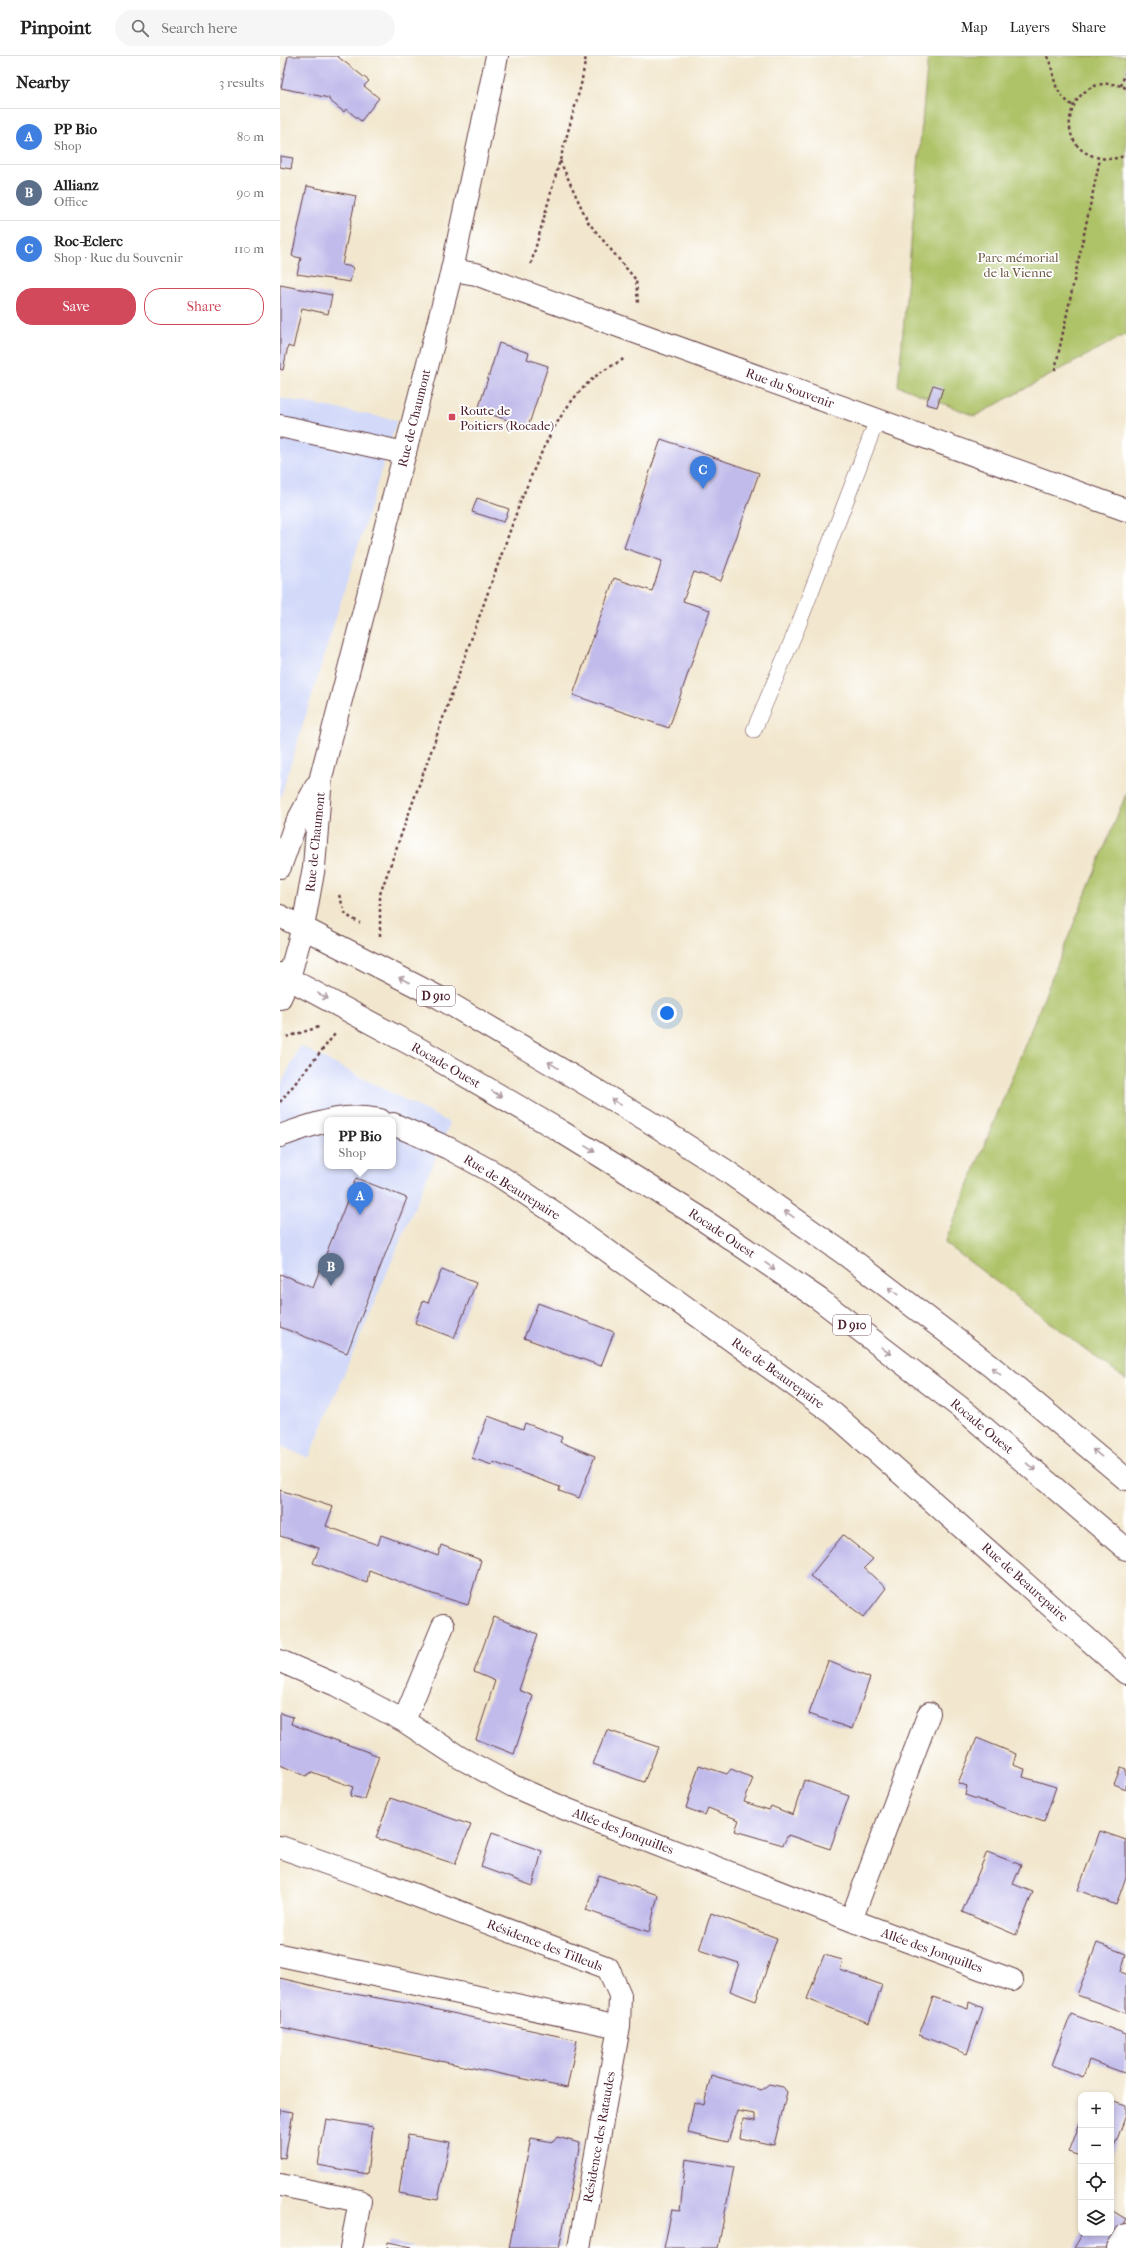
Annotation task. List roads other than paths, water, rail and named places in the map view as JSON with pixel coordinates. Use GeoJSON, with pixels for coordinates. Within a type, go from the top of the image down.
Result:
{"type":"FeatureCollection","features":[{"type":"Feature","properties":{"kind":"street","name":"Rue de Chaumont"},"geometry":{"type":"LineString","coordinates":[[280,998],[284,976],[303,927],[314,867],[321,777],[452,270],[497,56]]}},
{"type":"Feature","properties":{"kind":"street","name":"Rue du Souvenir"},"geometry":{"type":"LineString","coordinates":[[452,270],[483,277],[1126,510]]}},
{"type":"Feature","properties":{"kind":"street"},"geometry":{"type":"LineString","coordinates":[[280,426],[405,453]]}},
{"type":"Feature","properties":{"kind":"street","name":"Rue de Chaumont"},"geometry":{"type":"LineString","coordinates":[[280,867],[294,828],[321,777]]}},
{"type":"Feature","properties":{"kind":"street"},"geometry":{"type":"LineString","coordinates":[[280,826],[321,777]]}},
{"type":"Feature","properties":{"kind":"street","name":"D 910"},"geometry":{"type":"LineString","coordinates":[[280,916],[440,998],[645,1119],[725,1170],[858,1264],[992,1367],[1126,1479]]}},
{"type":"Feature","properties":{"kind":"street","name":"Rocade Ouest"},"geometry":{"type":"LineString","coordinates":[[284,976],[416,1047],[557,1129],[696,1215],[818,1299],[961,1408],[1126,1549]]}},
{"type":"Feature","properties":{"kind":"street"},"geometry":{"type":"LineString","coordinates":[[350,1117],[365,1117]]}},
{"type":"Feature","properties":{"kind":"street"},"geometry":{"type":"LineString","coordinates":[[280,1136],[324,1121]]}},
{"type":"Feature","properties":{"kind":"street","name":"Rue de Beaurepaire"},"geometry":{"type":"LineString","coordinates":[[396,1125],[448,1148],[504,1179],[568,1222],[834,1414],[1126,1673]]}},
{"type":"Feature","properties":{"kind":"street"},"geometry":{"type":"LineString","coordinates":[[404,1721],[443,1626]]}},
{"type":"Feature","properties":{"kind":"street","name":"Allée des Jonquilles"},"geometry":{"type":"LineString","coordinates":[[280,1661],[336,1685],[404,1721],[459,1756],[527,1792],[568,1810],[851,1920],[1012,1980]]}},
{"type":"Feature","properties":{"kind":"street"},"geometry":{"type":"LineString","coordinates":[[851,1920],[929,1713]]}},
{"type":"Feature","properties":{"kind":"street","name":"Résidence des Tilleuls"},"geometry":{"type":"LineString","coordinates":[[280,1847],[608,1968],[620,1995],[619,2027]]}},
{"type":"Feature","properties":{"kind":"street"},"geometry":{"type":"LineString","coordinates":[[280,1955],[619,2027]]}},
{"type":"Feature","properties":{"kind":"street","name":"Résidence des Rataudes"},"geometry":{"type":"LineString","coordinates":[[579,2248],[619,2027]]}},
{"type":"Feature","properties":{"kind":"street"},"geometry":{"type":"LineString","coordinates":[[280,2185],[360,2201],[351,2248]]}},
{"type":"Feature","properties":{"kind":"street"},"geometry":{"type":"LineString","coordinates":[[1118,2248],[1126,2235]]}},
{"type":"Feature","properties":{"kind":"lane"},"geometry":{"type":"LineString","coordinates":[[754,730],[798,626],[877,420]]}},
{"type":"Feature","properties":{"kind":"place","name":"Route de Poitiers (Rocade)"},"geometry":{"type":"Point","coordinates":[452,417]}},
{"type":"Feature","properties":{"kind":"place","name":"Roc-Eclerc"},"geometry":{"type":"Point","coordinates":[703,489]}},
{"type":"Feature","properties":{"kind":"place","name":"PP Bio"},"geometry":{"type":"Point","coordinates":[360,1215]}},
{"type":"Feature","properties":{"kind":"place","name":"Allianz"},"geometry":{"type":"Point","coordinates":[331,1286]}},
{"type":"Feature","properties":{"kind":"park label","name":"Parc mémorial de la Vienne"},"geometry":{"type":"Point","coordinates":[1018,264]}}]}
